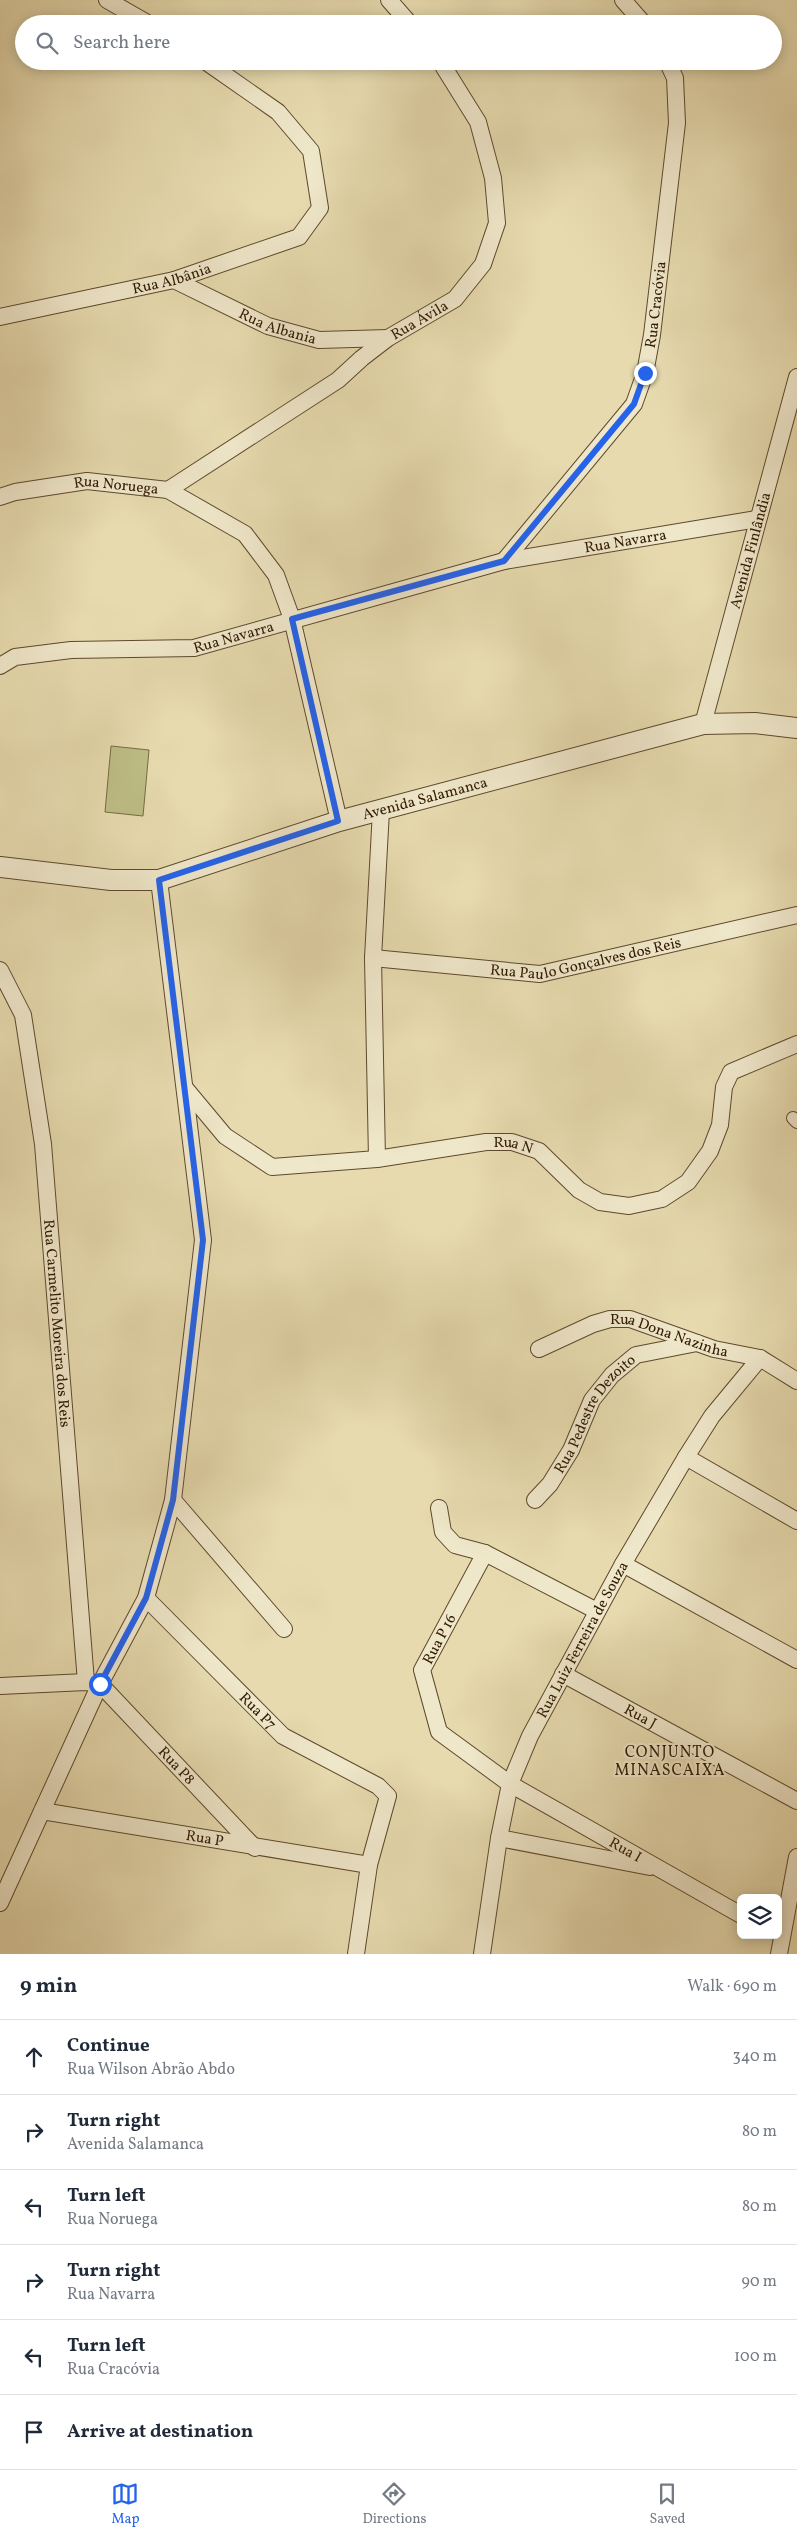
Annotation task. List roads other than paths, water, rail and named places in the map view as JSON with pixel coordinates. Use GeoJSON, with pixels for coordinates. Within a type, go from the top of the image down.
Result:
{"type":"FeatureCollection","features":[{"type":"Feature","properties":{"kind":"street"},"geometry":{"type":"LineString","coordinates":[[107,0],[133,15]]}},
{"type":"Feature","properties":{"kind":"street"},"geometry":{"type":"LineString","coordinates":[[389,0],[402,15]]}},
{"type":"Feature","properties":{"kind":"street"},"geometry":{"type":"LineString","coordinates":[[623,0],[636,15]]}},
{"type":"Feature","properties":{"kind":"street","name":"Rua Albânia"},"geometry":{"type":"LineString","coordinates":[[2,312],[174,280],[300,237],[320,208],[311,151],[278,112],[218,70]]}},
{"type":"Feature","properties":{"kind":"street","name":"Rua Ávila"},"geometry":{"type":"LineString","coordinates":[[168,490],[338,380],[388,338],[455,300],[483,264],[497,223],[493,178],[478,122],[446,70]]}},
{"type":"Feature","properties":{"kind":"street","name":"Rua Cracóvia"},"geometry":{"type":"LineString","coordinates":[[504,561],[634,404],[645,373],[652,335],[677,123],[675,78],[671,70]]}},
{"type":"Feature","properties":{"kind":"street","name":"Rua Albania"},"geometry":{"type":"LineString","coordinates":[[174,280],[268,326],[318,340],[388,338]]}},
{"type":"Feature","properties":{"kind":"street","name":"Avenida Finlândia"},"geometry":{"type":"LineString","coordinates":[[702,724],[756,519],[797,377]]}},
{"type":"Feature","properties":{"kind":"street","name":"Rua Noruega"},"geometry":{"type":"LineString","coordinates":[[0,496],[87,481],[168,490],[244,534],[276,575],[292,619],[338,821]]}},
{"type":"Feature","properties":{"kind":"street","name":"Rua Navarra"},"geometry":{"type":"LineString","coordinates":[[0,666],[15,657],[71,650],[194,648],[504,561],[756,519]]}},
{"type":"Feature","properties":{"kind":"street","name":"Avenida Salamanca"},"geometry":{"type":"LineString","coordinates":[[0,867],[111,880],[159,880],[338,821],[702,724],[755,723],[797,728]]}},
{"type":"Feature","properties":{"kind":"street"},"geometry":{"type":"LineString","coordinates":[[377,1159],[373,958],[381,810]]}},
{"type":"Feature","properties":{"kind":"street"},"geometry":{"type":"LineString","coordinates":[[0,1903],[8,1864],[42,1811],[93,1683],[146,1598],[173,1500],[203,1240],[159,880]]}},
{"type":"Feature","properties":{"kind":"street","name":"Rua Paulo Gonçalves dos Reis"},"geometry":{"type":"LineString","coordinates":[[373,958],[540,974],[797,915]]}},
{"type":"Feature","properties":{"kind":"street","name":"Rua Carmelito Moreira dos Reis"},"geometry":{"type":"LineString","coordinates":[[0,970],[23,1015],[43,1144],[93,1683]]}},
{"type":"Feature","properties":{"kind":"street","name":"Rua N"},"geometry":{"type":"LineString","coordinates":[[185,1088],[226,1136],[272,1167],[377,1159],[486,1142],[512,1142],[539,1150],[579,1190],[600,1202],[629,1206],[662,1199],[688,1182],[710,1151],[720,1125],[724,1087],[731,1072],[797,1044]]}},
{"type":"Feature","properties":{"kind":"street","name":"Rua Dona Nazinha"},"geometry":{"type":"LineString","coordinates":[[539,1349],[593,1324],[610,1319],[630,1319],[714,1349],[760,1358],[797,1381]]}},
{"type":"Feature","properties":{"kind":"street","name":"Rua Pedestre Dezoito"},"geometry":{"type":"LineString","coordinates":[[535,1500],[550,1484],[563,1464],[571,1450],[592,1400],[612,1374],[636,1355],[697,1342]]}},
{"type":"Feature","properties":{"kind":"street","name":"Rua Luiz Ferreira de Souza"},"geometry":{"type":"LineString","coordinates":[[482,1954],[499,1838],[510,1784],[530,1736],[623,1564],[686,1457],[712,1416],[760,1358]]}},
{"type":"Feature","properties":{"kind":"street"},"geometry":{"type":"LineString","coordinates":[[686,1457],[797,1521]]}},
{"type":"Feature","properties":{"kind":"street"},"geometry":{"type":"LineString","coordinates":[[173,1500],[284,1629]]}},
{"type":"Feature","properties":{"kind":"street"},"geometry":{"type":"LineString","coordinates":[[439,1508],[443,1532],[455,1545],[485,1553],[597,1611]]}},
{"type":"Feature","properties":{"kind":"street","name":"Rua P 16"},"geometry":{"type":"LineString","coordinates":[[485,1553],[422,1670],[439,1732],[510,1784]]}},
{"type":"Feature","properties":{"kind":"street"},"geometry":{"type":"LineString","coordinates":[[623,1564],[797,1660]]}},
{"type":"Feature","properties":{"kind":"street","name":"Rua P7"},"geometry":{"type":"LineString","coordinates":[[146,1598],[283,1736],[378,1786],[388,1796],[369,1865]]}},
{"type":"Feature","properties":{"kind":"street","name":"Rua J"},"geometry":{"type":"LineString","coordinates":[[563,1674],[797,1801]]}},
{"type":"Feature","properties":{"kind":"street"},"geometry":{"type":"LineString","coordinates":[[0,1686],[93,1683]]}},
{"type":"Feature","properties":{"kind":"street","name":"Rua P8"},"geometry":{"type":"LineString","coordinates":[[93,1683],[255,1848]]}},
{"type":"Feature","properties":{"kind":"street","name":"Rua I"},"geometry":{"type":"LineString","coordinates":[[510,1784],[737,1913]]}},
{"type":"Feature","properties":{"kind":"street","name":"Rua P"},"geometry":{"type":"LineString","coordinates":[[42,1811],[255,1848],[369,1865]]}},
{"type":"Feature","properties":{"kind":"street"},"geometry":{"type":"LineString","coordinates":[[499,1838],[664,1870]]}},
{"type":"Feature","properties":{"kind":"street"},"geometry":{"type":"LineString","coordinates":[[783,1942],[797,1857]]}},
{"type":"Feature","properties":{"kind":"street"},"geometry":{"type":"LineString","coordinates":[[356,1954],[369,1865]]}},
{"type":"Feature","properties":{"kind":"district","name":"CONJUNTO MINASCAIXA"},"geometry":{"type":"Point","coordinates":[670,1760]}}]}
